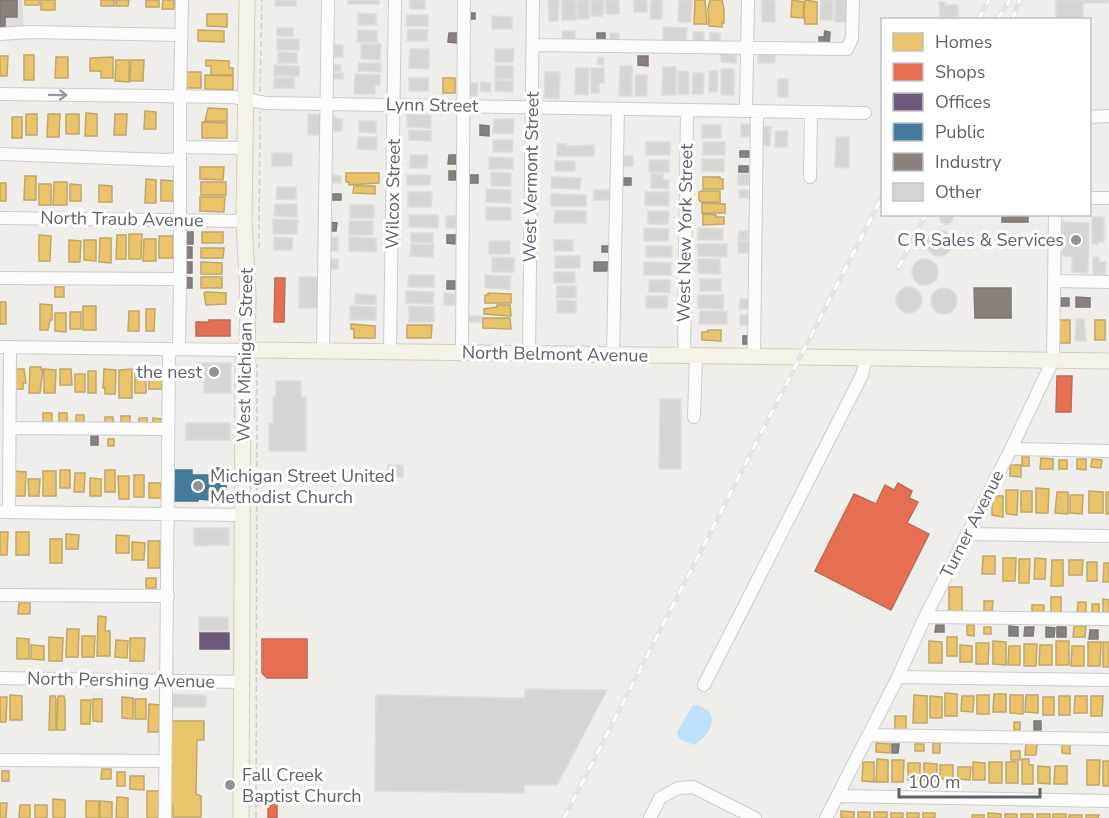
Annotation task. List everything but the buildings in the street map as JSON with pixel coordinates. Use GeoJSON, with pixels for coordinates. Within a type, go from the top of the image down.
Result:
{"type":"FeatureCollection","features":[{"type":"Feature","properties":{"kind":"main road","name":"West Michigan Street"},"geometry":{"type":"LineString","coordinates":[[241,818],[243,362],[248,350],[244,220],[247,0]]}},
{"type":"Feature","properties":{"kind":"main road","name":"North Belmont Avenue"},"geometry":{"type":"LineString","coordinates":[[248,350],[1109,361]]}},
{"type":"Feature","properties":{"kind":"street"},"geometry":{"type":"LineString","coordinates":[[165,818],[168,429],[180,279],[182,0]]}},
{"type":"Feature","properties":{"kind":"street"},"geometry":{"type":"LineString","coordinates":[[323,351],[328,0]]}},
{"type":"Feature","properties":{"kind":"street","name":"Wilcox Street"},"geometry":{"type":"LineString","coordinates":[[390,351],[395,0]]}},
{"type":"Feature","properties":{"kind":"street"},"geometry":{"type":"LineString","coordinates":[[462,352],[464,0]]}},
{"type":"Feature","properties":{"kind":"street","name":"West Vermont Street"},"geometry":{"type":"LineString","coordinates":[[529,353],[533,0]]}},
{"type":"Feature","properties":{"kind":"street"},"geometry":{"type":"LineString","coordinates":[[748,0],[747,47],[752,111],[754,356]]}},
{"type":"Feature","properties":{"kind":"street"},"geometry":{"type":"LineString","coordinates":[[533,45],[847,49],[852,38],[853,0]]}},
{"type":"Feature","properties":{"kind":"street"},"geometry":{"type":"LineString","coordinates":[[0,34],[31,32],[180,35]]}},
{"type":"Feature","properties":{"kind":"street","name":"Lynn Street"},"geometry":{"type":"LineString","coordinates":[[0,94],[233,97],[266,103],[864,113]]}},
{"type":"Feature","properties":{"kind":"street"},"geometry":{"type":"LineString","coordinates":[[614,354],[618,110]]}},
{"type":"Feature","properties":{"kind":"street","name":"West New York Street"},"geometry":{"type":"LineString","coordinates":[[687,111],[690,355],[694,417]]}},
{"type":"Feature","properties":{"kind":"street"},"geometry":{"type":"LineString","coordinates":[[810,177],[811,112]]}},
{"type":"Feature","properties":{"kind":"street"},"geometry":{"type":"LineString","coordinates":[[1091,117],[1109,117]]}},
{"type":"Feature","properties":{"kind":"street"},"geometry":{"type":"LineString","coordinates":[[0,154],[167,160],[181,153],[245,148]]}},
{"type":"Feature","properties":{"kind":"street"},"geometry":{"type":"LineString","coordinates":[[1091,198],[1109,198]]}},
{"type":"Feature","properties":{"kind":"street","name":"Turner Avenue"},"geometry":{"type":"LineString","coordinates":[[826,818],[898,677],[925,617],[1011,449],[1053,360],[1055,216]]}},
{"type":"Feature","properties":{"kind":"street","name":"North Traub Avenue"},"geometry":{"type":"LineString","coordinates":[[0,218],[244,220]]}},
{"type":"Feature","properties":{"kind":"street"},"geometry":{"type":"LineString","coordinates":[[0,278],[180,279]]}},
{"type":"Feature","properties":{"kind":"street"},"geometry":{"type":"LineString","coordinates":[[1054,281],[1109,282]]}},
{"type":"Feature","properties":{"kind":"street"},"geometry":{"type":"LineString","coordinates":[[5,347],[10,428],[5,512],[242,515]]}},
{"type":"Feature","properties":{"kind":"street","name":"North Belmont Avenue"},"geometry":{"type":"LineString","coordinates":[[5,347],[248,350]]}},
{"type":"Feature","properties":{"kind":"street"},"geometry":{"type":"LineString","coordinates":[[704,684],[852,396],[862,375],[866,358]]}},
{"type":"Feature","properties":{"kind":"street"},"geometry":{"type":"LineString","coordinates":[[10,428],[168,429]]}},
{"type":"Feature","properties":{"kind":"street"},"geometry":{"type":"LineString","coordinates":[[1011,449],[1109,451]]}},
{"type":"Feature","properties":{"kind":"street"},"geometry":{"type":"LineString","coordinates":[[967,534],[1109,536]]}},
{"type":"Feature","properties":{"kind":"street"},"geometry":{"type":"LineString","coordinates":[[0,595],[168,596]]}},
{"type":"Feature","properties":{"kind":"street"},"geometry":{"type":"LineString","coordinates":[[925,617],[1109,619]]}},
{"type":"Feature","properties":{"kind":"street"},"geometry":{"type":"LineString","coordinates":[[898,677],[1109,680]]}},
{"type":"Feature","properties":{"kind":"street","name":"North Pershing Avenue"},"geometry":{"type":"LineString","coordinates":[[0,678],[242,682]]}},
{"type":"Feature","properties":{"kind":"street"},"geometry":{"type":"LineString","coordinates":[[868,735],[1109,739]]}},
{"type":"Feature","properties":{"kind":"street"},"geometry":{"type":"LineString","coordinates":[[0,760],[166,761]]}},
{"type":"Feature","properties":{"kind":"street"},"geometry":{"type":"LineString","coordinates":[[650,818],[660,798],[678,788],[693,787],[755,818]]}},
{"type":"Feature","properties":{"kind":"street"},"geometry":{"type":"LineString","coordinates":[[837,796],[1109,801]]}},
{"type":"Feature","properties":{"kind":"path"},"geometry":{"type":"LineString","coordinates":[[260,93],[262,0]]}},
{"type":"Feature","properties":{"kind":"path"},"geometry":{"type":"LineString","coordinates":[[258,257],[260,112]]}},
{"type":"Feature","properties":{"kind":"path"},"geometry":{"type":"LineString","coordinates":[[256,818],[257,362]]}},
{"type":"Feature","properties":{"kind":"shaded area"},"geometry":{"type":"Polygon","coordinates":[[[0,0],[22,0],[24,31],[0,31],[0,0]]]}},
{"type":"Feature","properties":{"kind":"water"},"geometry":{"type":"Polygon","coordinates":[[[693,705],[707,710],[712,719],[712,724],[706,734],[694,745],[679,739],[677,732],[693,705]]]}},
{"type":"Feature","properties":{"kind":"railway"},"geometry":{"type":"LineString","coordinates":[[979,18],[989,0]]}},
{"type":"Feature","properties":{"kind":"railway"},"geometry":{"type":"LineString","coordinates":[[998,18],[1010,0]]}},
{"type":"Feature","properties":{"kind":"railway"},"geometry":{"type":"LineString","coordinates":[[1013,18],[1020,0]]}},
{"type":"Feature","properties":{"kind":"railway"},"geometry":{"type":"LineString","coordinates":[[564,818],[881,199]]}},
{"type":"Feature","properties":{"kind":"railway"},"geometry":{"type":"LineString","coordinates":[[898,268],[925,216]]}},
{"type":"Feature","properties":{"kind":"place","name":"C R Sales & Services"},"geometry":{"type":"Point","coordinates":[1076,240]}},
{"type":"Feature","properties":{"kind":"place","name":"the nest"},"geometry":{"type":"Point","coordinates":[214,372]}},
{"type":"Feature","properties":{"kind":"place","name":"Michigan Street United Methodist Church"},"geometry":{"type":"Point","coordinates":[198,486]}},
{"type":"Feature","properties":{"kind":"place","name":"Fall Creek Baptist Church"},"geometry":{"type":"Point","coordinates":[230,785]}}]}
